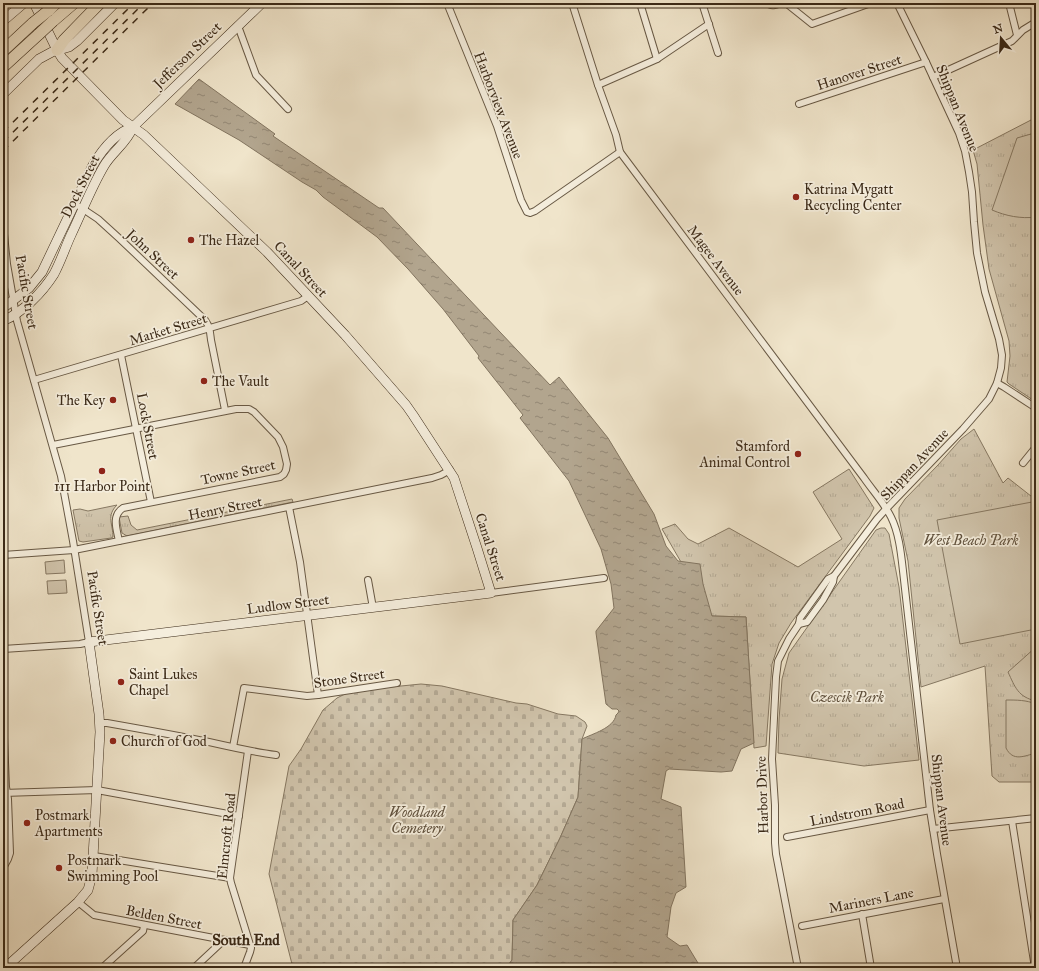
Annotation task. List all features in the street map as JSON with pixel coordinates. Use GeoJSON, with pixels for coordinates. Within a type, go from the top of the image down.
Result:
{"type":"FeatureCollection","features":[{"type":"Feature","properties":{"kind":"highway"},"geometry":{"type":"LineString","coordinates":[[3,51],[56,3]]}},
{"type":"Feature","properties":{"kind":"highway"},"geometry":{"type":"LineString","coordinates":[[3,67],[74,3]]}},
{"type":"Feature","properties":{"kind":"highway"},"geometry":{"type":"LineString","coordinates":[[57,50],[64,40],[100,3]]}},
{"type":"Feature","properties":{"kind":"street"},"geometry":{"type":"LineString","coordinates":[[3,21],[24,3]]}},
{"type":"Feature","properties":{"kind":"street","name":"Canal Street"},"geometry":{"type":"LineString","coordinates":[[34,3],[62,58],[123,120],[144,135],[263,248],[345,335],[414,414],[450,470],[455,481],[491,593]]}},
{"type":"Feature","properties":{"kind":"street"},"geometry":{"type":"LineString","coordinates":[[3,94],[36,61],[57,50],[69,47],[77,41],[115,3]]}},
{"type":"Feature","properties":{"kind":"street","name":"Jefferson Street"},"geometry":{"type":"LineString","coordinates":[[133,127],[262,3]]}},
{"type":"Feature","properties":{"kind":"street","name":"Harborview Avenue"},"geometry":{"type":"LineString","coordinates":[[447,3],[497,126],[521,200],[527,212],[530,214],[620,152]]}},
{"type":"Feature","properties":{"kind":"street","name":"Magee Avenue"},"geometry":{"type":"LineString","coordinates":[[572,3],[598,85],[616,135],[620,152],[886,509]]}},
{"type":"Feature","properties":{"kind":"street"},"geometry":{"type":"LineString","coordinates":[[640,3],[657,59]]}},
{"type":"Feature","properties":{"kind":"street"},"geometry":{"type":"LineString","coordinates":[[702,3],[718,52]]}},
{"type":"Feature","properties":{"kind":"street"},"geometry":{"type":"LineString","coordinates":[[767,3],[774,6],[781,3],[787,4],[812,24],[871,3]]}},
{"type":"Feature","properties":{"kind":"street","name":"Shippan Avenue"},"geometry":{"type":"LineString","coordinates":[[897,3],[959,133],[967,162],[972,192],[977,253],[985,292],[1001,348],[1001,362],[997,383],[989,399],[974,417],[886,509],[893,521],[901,556],[930,810],[957,968]]}},
{"type":"Feature","properties":{"kind":"street"},"geometry":{"type":"LineString","coordinates":[[1009,3],[1017,35]]}},
{"type":"Feature","properties":{"kind":"street"},"geometry":{"type":"LineString","coordinates":[[933,77],[1012,41],[1023,30],[1036,22]]}},
{"type":"Feature","properties":{"kind":"street"},"geometry":{"type":"LineString","coordinates":[[598,85],[657,59],[709,24]]}},
{"type":"Feature","properties":{"kind":"street"},"geometry":{"type":"LineString","coordinates":[[238,26],[256,75],[288,108]]}},
{"type":"Feature","properties":{"kind":"street","name":"Hanover Street"},"geometry":{"type":"LineString","coordinates":[[799,104],[926,62]]}},
{"type":"Feature","properties":{"kind":"street","name":"Dock Street"},"geometry":{"type":"LineString","coordinates":[[3,308],[29,288],[42,272],[93,165],[100,154],[120,133],[133,127]]}},
{"type":"Feature","properties":{"kind":"street","name":"Dock Street"},"geometry":{"type":"LineString","coordinates":[[3,321],[16,314],[28,304],[53,275],[83,208],[107,160],[128,137],[133,127]]}},
{"type":"Feature","properties":{"kind":"street","name":"John Street"},"geometry":{"type":"LineString","coordinates":[[74,204],[83,208],[98,219],[203,318],[210,329]]}},
{"type":"Feature","properties":{"kind":"street","name":"Pacific Street"},"geometry":{"type":"LineString","coordinates":[[3,224],[5,264],[21,338],[61,476],[89,642],[100,723],[94,856],[92,875],[89,885],[78,902],[4,968]]}},
{"type":"Feature","properties":{"kind":"street","name":"Market Street"},"geometry":{"type":"LineString","coordinates":[[34,380],[210,329],[301,301],[308,296]]}},
{"type":"Feature","properties":{"kind":"street"},"geometry":{"type":"LineString","coordinates":[[210,329],[225,410]]}},
{"type":"Feature","properties":{"kind":"street","name":"Lock Street"},"geometry":{"type":"LineString","coordinates":[[121,355],[151,502]]}},
{"type":"Feature","properties":{"kind":"street"},"geometry":{"type":"LineString","coordinates":[[997,383],[1036,408]]}},
{"type":"Feature","properties":{"kind":"street","name":"Towne Street"},"geometry":{"type":"LineString","coordinates":[[53,445],[236,409],[254,412],[278,437],[283,447],[287,464],[284,474],[280,477],[151,502],[119,510],[115,518],[119,541]]}},
{"type":"Feature","properties":{"kind":"street"},"geometry":{"type":"LineString","coordinates":[[1023,463],[1036,447]]}},
{"type":"Feature","properties":{"kind":"street","name":"Henry Street"},"geometry":{"type":"LineString","coordinates":[[3,555],[74,550],[432,478],[450,470]]}},
{"type":"Feature","properties":{"kind":"street"},"geometry":{"type":"LineString","coordinates":[[289,507],[300,562],[318,695]]}},
{"type":"Feature","properties":{"kind":"street","name":"Harbor Drive"},"geometry":{"type":"LineString","coordinates":[[798,968],[775,843],[775,805],[772,759],[778,661],[786,643],[799,624],[800,618],[811,601],[828,578],[834,576],[886,509]]}},
{"type":"Feature","properties":{"kind":"street"},"geometry":{"type":"LineString","coordinates":[[491,593],[604,578]]}},
{"type":"Feature","properties":{"kind":"street"},"geometry":{"type":"LineString","coordinates":[[368,580],[373,608]]}},
{"type":"Feature","properties":{"kind":"street","name":"Ludlow Street"},"geometry":{"type":"LineString","coordinates":[[89,642],[491,593]]}},
{"type":"Feature","properties":{"kind":"street"},"geometry":{"type":"LineString","coordinates":[[3,649],[80,644],[89,642]]}},
{"type":"Feature","properties":{"kind":"street","name":"Stone Street"},"geometry":{"type":"LineString","coordinates":[[233,747],[244,688],[307,696],[397,683]]}},
{"type":"Feature","properties":{"kind":"street"},"geometry":{"type":"LineString","coordinates":[[3,713],[5,793],[10,853],[3,868]]}},
{"type":"Feature","properties":{"kind":"street"},"geometry":{"type":"LineString","coordinates":[[100,723],[107,723],[248,751],[276,755]]}},
{"type":"Feature","properties":{"kind":"street","name":"Elmcroft Road"},"geometry":{"type":"LineString","coordinates":[[248,751],[230,878],[250,945]]}},
{"type":"Feature","properties":{"kind":"street"},"geometry":{"type":"LineString","coordinates":[[5,793],[97,790],[239,816]]}},
{"type":"Feature","properties":{"kind":"street","name":"Lindstrom Road"},"geometry":{"type":"LineString","coordinates":[[787,837],[930,810]]}},
{"type":"Feature","properties":{"kind":"street"},"geometry":{"type":"LineString","coordinates":[[933,829],[1036,818]]}},
{"type":"Feature","properties":{"kind":"street"},"geometry":{"type":"LineString","coordinates":[[1012,820],[1035,968]]}},
{"type":"Feature","properties":{"kind":"street"},"geometry":{"type":"LineString","coordinates":[[94,856],[230,878]]}},
{"type":"Feature","properties":{"kind":"street","name":"Mariners Lane"},"geometry":{"type":"LineString","coordinates":[[802,926],[944,899]]}},
{"type":"Feature","properties":{"kind":"street","name":"Belden Street"},"geometry":{"type":"LineString","coordinates":[[78,902],[94,915],[144,926],[250,945]]}},
{"type":"Feature","properties":{"kind":"street"},"geometry":{"type":"LineString","coordinates":[[862,914],[871,968]]}},
{"type":"Feature","properties":{"kind":"street"},"geometry":{"type":"LineString","coordinates":[[102,968],[143,931],[144,926]]}},
{"type":"Feature","properties":{"kind":"street"},"geometry":{"type":"LineString","coordinates":[[194,968],[224,940]]}},
{"type":"Feature","properties":{"kind":"street"},"geometry":{"type":"LineString","coordinates":[[244,968],[250,952],[250,945]]}},
{"type":"Feature","properties":{"kind":"green space"},"geometry":{"type":"Polygon","coordinates":[[[1036,119],[1036,402],[1007,382],[1010,356],[1009,341],[989,269],[977,164],[973,150],[1031,120],[1036,119]]]}},
{"type":"Feature","properties":{"kind":"green space"},"geometry":{"type":"Polygon","coordinates":[[[1031,134],[1036,136],[1036,217],[1025,218],[1003,214],[992,210],[1017,138],[1031,134]]]}},
{"type":"Feature","properties":{"kind":"green space","name":"West Beach Park"},"geometry":{"type":"Polygon","coordinates":[[[974,429],[1003,483],[1008,478],[1036,500],[1036,782],[999,782],[992,776],[985,666],[921,687],[908,561],[899,518],[899,508],[905,499],[961,439],[974,429]]]}},
{"type":"Feature","properties":{"kind":"green space","name":"Czescik Park"},"geometry":{"type":"Polygon","coordinates":[[[849,469],[874,508],[870,516],[791,623],[779,643],[772,664],[766,746],[754,748],[746,617],[712,616],[662,529],[675,524],[688,539],[698,544],[729,528],[798,567],[842,539],[813,492],[849,469]]]}},
{"type":"Feature","properties":{"kind":"green space"},"geometry":{"type":"Polygon","coordinates":[[[292,499],[293,502],[127,536],[122,533],[119,517],[128,516],[131,525],[137,530],[292,499]]]}},
{"type":"Feature","properties":{"kind":"green space"},"geometry":{"type":"Polygon","coordinates":[[[1032,502],[1036,522],[1036,629],[960,644],[937,520],[1032,502]]]}},
{"type":"Feature","properties":{"kind":"green space"},"geometry":{"type":"Polygon","coordinates":[[[117,505],[111,517],[113,537],[83,542],[79,541],[73,510],[80,509],[88,511],[117,505]]]}},
{"type":"Feature","properties":{"kind":"green space","name":"Czescik Park"},"geometry":{"type":"Polygon","coordinates":[[[885,528],[889,534],[899,587],[919,760],[864,766],[778,753],[782,679],[789,653],[876,530],[885,528]]]}},
{"type":"Feature","properties":{"kind":"green space"},"geometry":{"type":"Polygon","coordinates":[[[64,560],[65,573],[46,574],[45,562],[64,560]]]}},
{"type":"Feature","properties":{"kind":"green space"},"geometry":{"type":"Polygon","coordinates":[[[66,580],[67,593],[48,594],[47,581],[66,580]]]}},
{"type":"Feature","properties":{"kind":"green space"},"geometry":{"type":"Polygon","coordinates":[[[1036,647],[1036,701],[1025,697],[1018,691],[1008,672],[1036,647]]]}},
{"type":"Feature","properties":{"kind":"green space","name":"Woodland Cemetery"},"geometry":{"type":"Polygon","coordinates":[[[421,684],[442,686],[516,703],[527,704],[558,714],[576,716],[585,722],[587,726],[582,739],[578,797],[537,885],[513,920],[512,960],[506,968],[293,968],[269,874],[289,766],[301,749],[323,710],[337,698],[351,691],[421,684]]]}},
{"type":"Feature","properties":{"kind":"green space"},"geometry":{"type":"Polygon","coordinates":[[[1006,700],[1018,700],[1036,704],[1036,753],[1015,757],[1006,748],[1006,700]]]}},
{"type":"Feature","properties":{"kind":"green space"},"geometry":{"type":"Polygon","coordinates":[[[3,797],[5,799],[7,851],[3,864],[3,797]]]}},
{"type":"Feature","properties":{"kind":"water"},"geometry":{"type":"Polygon","coordinates":[[[199,79],[275,134],[273,136],[379,208],[383,208],[550,385],[559,377],[608,438],[654,514],[666,546],[678,561],[700,564],[703,584],[712,616],[746,617],[754,743],[741,749],[732,771],[721,772],[669,769],[666,771],[661,799],[681,807],[686,887],[676,893],[671,907],[667,937],[680,946],[687,945],[701,968],[506,968],[512,960],[513,920],[537,885],[578,797],[582,739],[597,733],[611,724],[619,711],[617,709],[612,709],[606,704],[596,633],[614,608],[611,584],[601,549],[569,481],[520,418],[523,415],[478,358],[479,356],[443,309],[408,269],[377,237],[323,197],[316,190],[239,140],[175,104],[199,79]]]}},
{"type":"Feature","properties":{"kind":"railway"},"geometry":{"type":"LineString","coordinates":[[3,132],[134,3]]}},
{"type":"Feature","properties":{"kind":"railway"},"geometry":{"type":"LineString","coordinates":[[3,142],[144,3]]}},
{"type":"Feature","properties":{"kind":"railway"},"geometry":{"type":"LineString","coordinates":[[3,151],[153,3]]}},
{"type":"Feature","properties":{"kind":"place","name":"Katrina Mygatt Recycling Center"},"geometry":{"type":"Point","coordinates":[796,197]}},
{"type":"Feature","properties":{"kind":"place","name":"The Hazel"},"geometry":{"type":"Point","coordinates":[191,240]}},
{"type":"Feature","properties":{"kind":"place","name":"The Vault"},"geometry":{"type":"Point","coordinates":[204,381]}},
{"type":"Feature","properties":{"kind":"place","name":"The Key"},"geometry":{"type":"Point","coordinates":[113,400]}},
{"type":"Feature","properties":{"kind":"place","name":"Stamford Animal Control"},"geometry":{"type":"Point","coordinates":[798,454]}},
{"type":"Feature","properties":{"kind":"place","name":"111 Harbor Point"},"geometry":{"type":"Point","coordinates":[102,471]}},
{"type":"Feature","properties":{"kind":"place","name":"Saint Lukes Chapel"},"geometry":{"type":"Point","coordinates":[121,682]}},
{"type":"Feature","properties":{"kind":"place","name":"Church of God"},"geometry":{"type":"Point","coordinates":[113,741]}},
{"type":"Feature","properties":{"kind":"place","name":"Postmark Apartments"},"geometry":{"type":"Point","coordinates":[27,823]}},
{"type":"Feature","properties":{"kind":"place","name":"Postmark Swimming Pool"},"geometry":{"type":"Point","coordinates":[59,868]}},
{"type":"Feature","properties":{"kind":"district","name":"South End"},"geometry":{"type":"Point","coordinates":[246,940]}}]}
